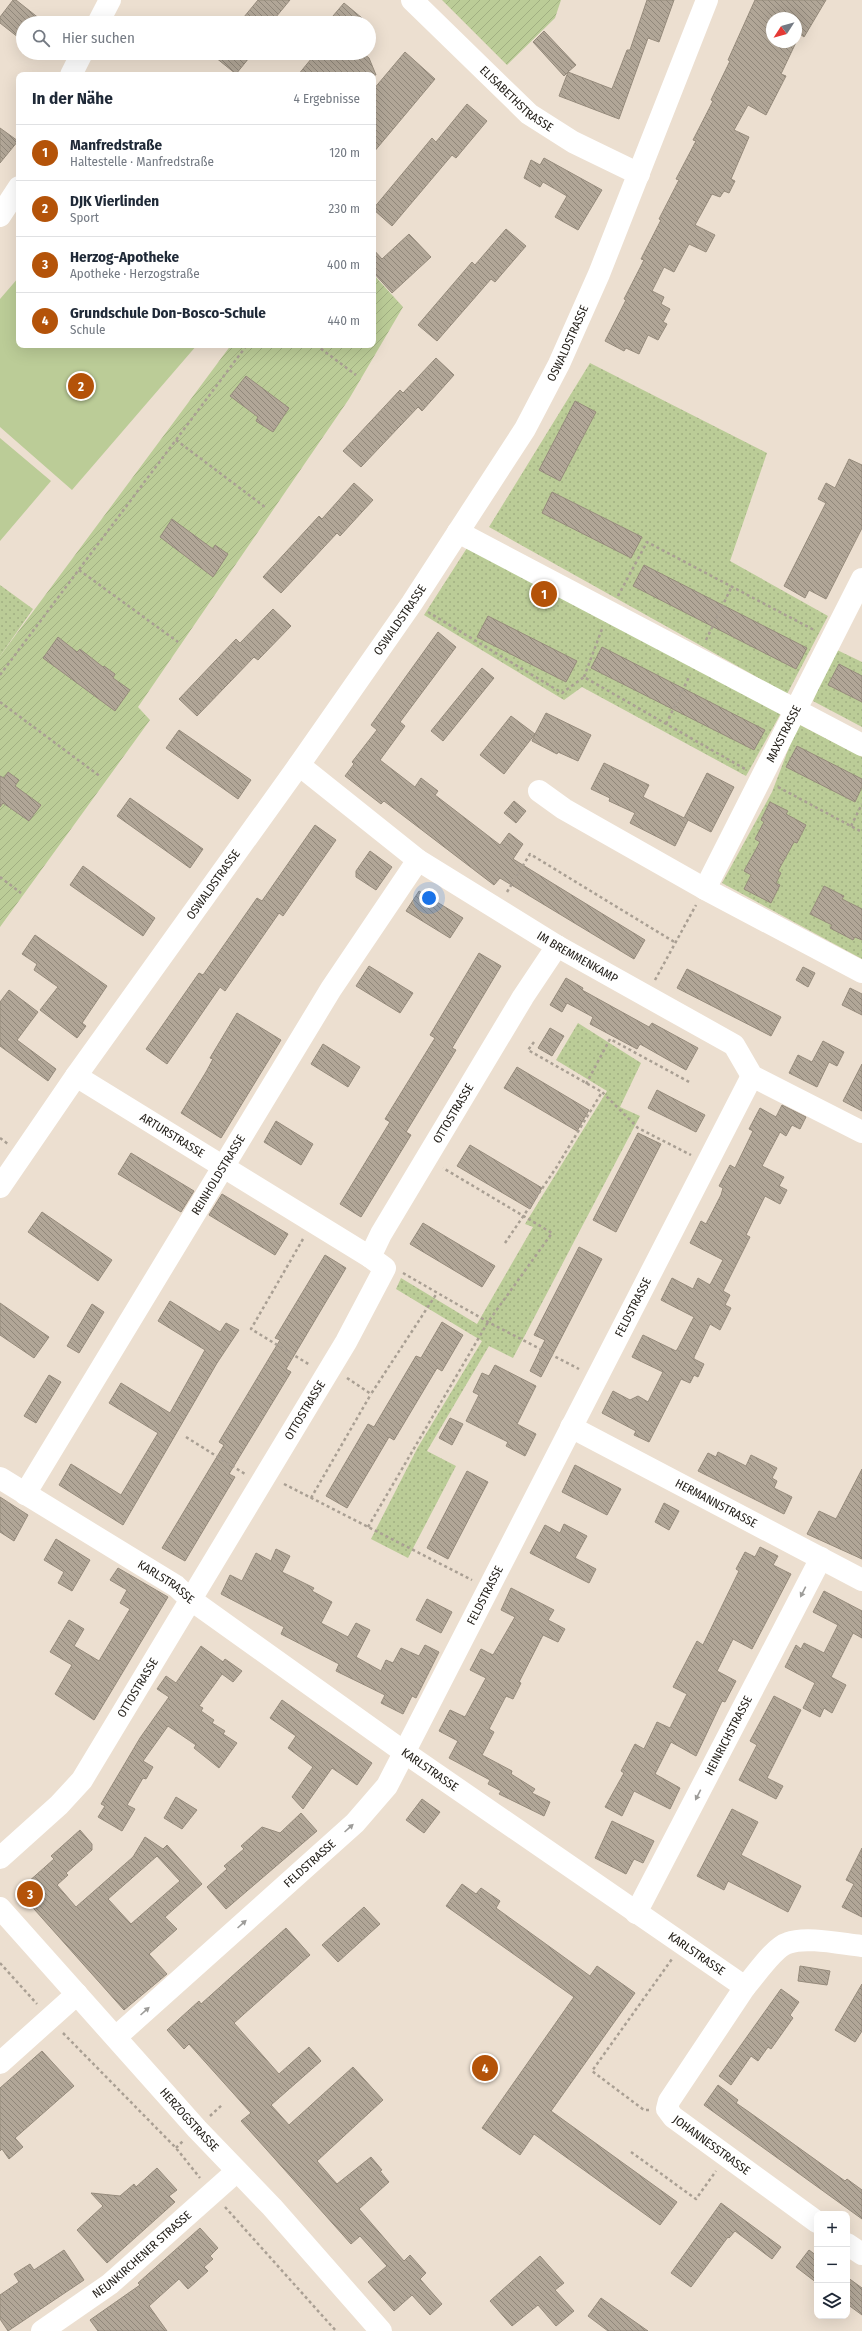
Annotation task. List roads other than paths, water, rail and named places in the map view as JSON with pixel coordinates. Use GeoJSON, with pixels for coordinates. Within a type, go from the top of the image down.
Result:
{"type":"FeatureCollection","features":[{"type":"Feature","properties":{"kind":"street"},"geometry":{"type":"LineString","coordinates":[[102,16],[110,0]]}},
{"type":"Feature","properties":{"kind":"street","name":"ELISABETHSTRASSE"},"geometry":{"type":"LineString","coordinates":[[412,0],[529,114],[573,142],[639,174]]}},
{"type":"Feature","properties":{"kind":"street","name":"OSWALDSTRASSE"},"geometry":{"type":"LineString","coordinates":[[0,1187],[76,1076],[299,765],[412,603],[525,429],[559,364],[599,274],[707,0]]}},
{"type":"Feature","properties":{"kind":"street"},"geometry":{"type":"LineString","coordinates":[[72,72],[78,60]]}},
{"type":"Feature","properties":{"kind":"street"},"geometry":{"type":"LineString","coordinates":[[0,216],[11,191]]}},
{"type":"Feature","properties":{"kind":"street"},"geometry":{"type":"LineString","coordinates":[[458,532],[793,711],[862,745]]}},
{"type":"Feature","properties":{"kind":"street","name":"MAXSTRASSE"},"geometry":{"type":"LineString","coordinates":[[705,889],[793,711],[862,579]]}},
{"type":"Feature","properties":{"kind":"street","name":"IM BREMMENKAMP"},"geometry":{"type":"LineString","coordinates":[[299,765],[418,860],[557,946],[734,1045],[752,1076]]}},
{"type":"Feature","properties":{"kind":"street"},"geometry":{"type":"LineString","coordinates":[[539,791],[564,809],[705,889],[862,972]]}},
{"type":"Feature","properties":{"kind":"street","name":"REINHOLDSTRASSE"},"geometry":{"type":"LineString","coordinates":[[25,1494],[331,989],[418,860]]}},
{"type":"Feature","properties":{"kind":"street","name":"OTTOSTRASSE"},"geometry":{"type":"LineString","coordinates":[[0,1858],[59,1805],[82,1780],[328,1371],[378,1262],[381,1234],[523,997],[557,946]]}},
{"type":"Feature","properties":{"kind":"street","name":"ARTURSTRASSE"},"geometry":{"type":"LineString","coordinates":[[76,1076],[378,1262]]}},
{"type":"Feature","properties":{"kind":"street"},"geometry":{"type":"LineString","coordinates":[[752,1076],[862,1132]]}},
{"type":"Feature","properties":{"kind":"street","name":"FELDSTRASSE"},"geometry":{"type":"LineString","coordinates":[[116,2037],[354,1823],[387,1786],[570,1427],[708,1164],[752,1076]]}},
{"type":"Feature","properties":{"kind":"street","name":"HERMANNSTRASSE"},"geometry":{"type":"LineString","coordinates":[[570,1427],[862,1580]]}},
{"type":"Feature","properties":{"kind":"street","name":"KARLSTRASSE"},"geometry":{"type":"LineString","coordinates":[[0,1478],[176,1586],[190,1599],[404,1752],[745,1988]]}},
{"type":"Feature","properties":{"kind":"street","name":"HEINRICHSTRASSE"},"geometry":{"type":"LineString","coordinates":[[636,1913],[821,1558]]}},
{"type":"Feature","properties":{"kind":"street","name":"HERZOGSTRASSE"},"geometry":{"type":"LineString","coordinates":[[0,1908],[237,2171],[272,2207],[381,2331]]}},
{"type":"Feature","properties":{"kind":"street"},"geometry":{"type":"LineString","coordinates":[[745,1988],[778,1949],[787,1943],[800,1941],[862,1946]]}},
{"type":"Feature","properties":{"kind":"street","name":"JOHANNESSTRASSE"},"geometry":{"type":"LineString","coordinates":[[745,1988],[669,2101],[667,2110],[673,2117],[814,2220]]}},
{"type":"Feature","properties":{"kind":"street"},"geometry":{"type":"LineString","coordinates":[[0,2063],[77,1994]]}},
{"type":"Feature","properties":{"kind":"street","name":"NEUNKIRCHENER STRASSE"},"geometry":{"type":"LineString","coordinates":[[42,2331],[110,2284],[237,2171]]}},
{"type":"Feature","properties":{"kind":"street"},"geometry":{"type":"LineString","coordinates":[[850,2246],[862,2254]]}},
{"type":"Feature","properties":{"kind":"place","name":"DJK Vierlinden"},"geometry":{"type":"Point","coordinates":[81,386]}},
{"type":"Feature","properties":{"kind":"place","name":"Manfredstraße"},"geometry":{"type":"Point","coordinates":[544,594]}},
{"type":"Feature","properties":{"kind":"place","name":"Herzog-Apotheke"},"geometry":{"type":"Point","coordinates":[30,1894]}},
{"type":"Feature","properties":{"kind":"place","name":"Grundschule Don-Bosco-Schule"},"geometry":{"type":"Point","coordinates":[485,2068]}}]}
